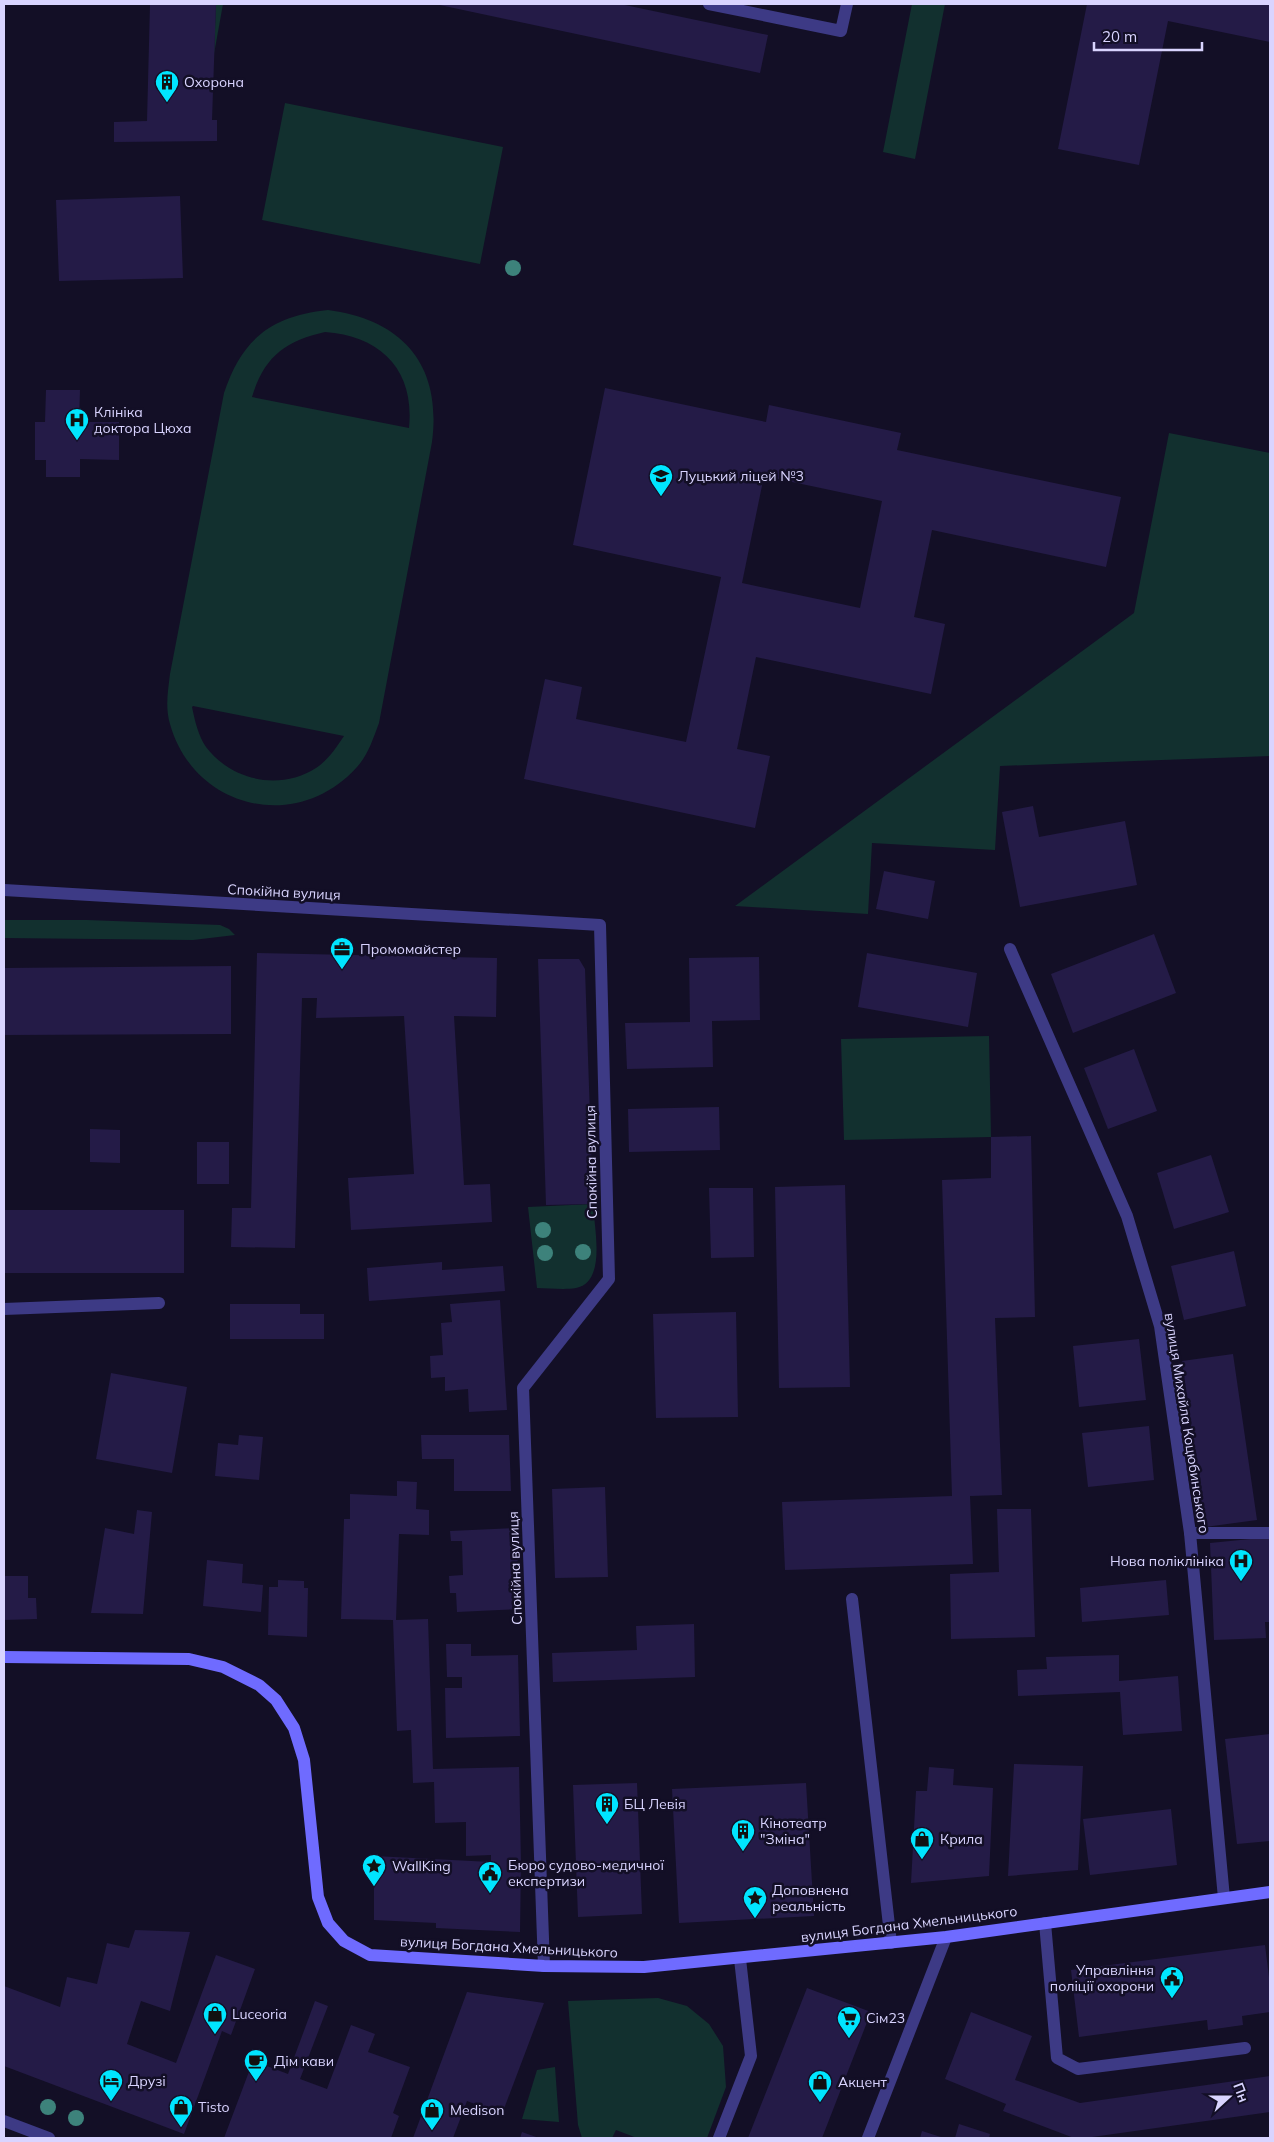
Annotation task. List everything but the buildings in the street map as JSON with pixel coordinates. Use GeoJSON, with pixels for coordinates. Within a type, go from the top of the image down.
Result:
{"type":"FeatureCollection","features":[{"type":"Feature","properties":{"kind":"main road","name":"вулиця Богдана Хмельницького"},"geometry":{"type":"LineString","coordinates":[[4,1657],[189,1659],[223,1667],[259,1685],[276,1700],[294,1728],[304,1760],[318,1897],[328,1923],[344,1941],[370,1955],[544,1966],[644,1967],[740,1959],[946,1937],[1270,1892]]}},
{"type":"Feature","properties":{"kind":"street"},"geometry":{"type":"LineString","coordinates":[[709,4],[842,31],[847,4]]}},
{"type":"Feature","properties":{"kind":"street","name":"Спокійна вулиця"},"geometry":{"type":"LineString","coordinates":[[4,890],[600,925],[609,1279],[523,1388],[544,1966]]}},
{"type":"Feature","properties":{"kind":"street","name":"вулиця Михайла Коцюбинського"},"geometry":{"type":"LineString","coordinates":[[1010,948],[1127,1216],[1160,1326],[1190,1534],[1224,1898]]}},
{"type":"Feature","properties":{"kind":"street"},"geometry":{"type":"LineString","coordinates":[[4,1309],[159,1303]]}},
{"type":"Feature","properties":{"kind":"street"},"geometry":{"type":"LineString","coordinates":[[1190,1534],[1270,1533]]}},
{"type":"Feature","properties":{"kind":"street"},"geometry":{"type":"LineString","coordinates":[[852,1599],[891,1943]]}},
{"type":"Feature","properties":{"kind":"street"},"geometry":{"type":"LineString","coordinates":[[1045,1923],[1057,2058],[1078,2069],[1245,2048]]}},
{"type":"Feature","properties":{"kind":"street"},"geometry":{"type":"LineString","coordinates":[[868,2138],[946,1937]]}},
{"type":"Feature","properties":{"kind":"street"},"geometry":{"type":"LineString","coordinates":[[719,2138],[751,2056],[740,1959]]}},
{"type":"Feature","properties":{"kind":"street"},"geometry":{"type":"LineString","coordinates":[[4,2121],[49,2138]]}},
{"type":"Feature","properties":{"kind":"green space"},"geometry":{"type":"Polygon","coordinates":[[[216,4],[223,4],[214,54],[216,4]]]}},
{"type":"Feature","properties":{"kind":"green space"},"geometry":{"type":"Polygon","coordinates":[[[912,4],[945,4],[915,159],[883,152],[912,4]]]}},
{"type":"Feature","properties":{"kind":"green space"},"geometry":{"type":"Polygon","coordinates":[[[285,103],[503,147],[480,264],[262,220],[285,103]]]}},
{"type":"Feature","properties":{"kind":"green space"},"geometry":{"type":"Polygon","coordinates":[[[328,310],[355,315],[378,324],[397,336],[412,351],[424,369],[431,391],[434,415],[432,442],[379,723],[372,741],[357,767],[333,788],[306,801],[278,805],[250,802],[224,793],[201,776],[182,753],[170,724],[167,699],[170,674],[224,393],[231,374],[240,358],[261,334],[290,318],[328,310]],[[325,332],[298,340],[278,353],[263,371],[252,397],[409,428],[409,407],[406,389],[400,373],[390,360],[378,349],[363,341],[345,335],[325,332]],[[193,706],[199,733],[206,747],[229,768],[257,779],[287,779],[302,775],[316,768],[324,761],[344,736],[193,706]]]}},
{"type":"Feature","properties":{"kind":"green space"},"geometry":{"type":"Polygon","coordinates":[[[1169,433],[1270,453],[1270,756],[1000,766],[995,850],[872,843],[868,914],[735,906],[1134,613],[1169,433]]]}},
{"type":"Feature","properties":{"kind":"green space"},"geometry":{"type":"Polygon","coordinates":[[[4,920],[87,920],[220,925],[229,929],[235,935],[193,940],[4,938],[4,920]]]}},
{"type":"Feature","properties":{"kind":"green space"},"geometry":{"type":"Polygon","coordinates":[[[989,1036],[991,1137],[844,1140],[841,1039],[989,1036]]]}},
{"type":"Feature","properties":{"kind":"green space"},"geometry":{"type":"Polygon","coordinates":[[[593,1204],[596,1252],[592,1276],[586,1284],[576,1288],[537,1288],[528,1207],[593,1204]]]}},
{"type":"Feature","properties":{"kind":"green space"},"geometry":{"type":"Polygon","coordinates":[[[658,1998],[687,2006],[709,2024],[723,2046],[726,2087],[707,2138],[637,2138],[616,2130],[612,2138],[582,2138],[578,2125],[568,2001],[658,1998]]]}},
{"type":"Feature","properties":{"kind":"green space"},"geometry":{"type":"Polygon","coordinates":[[[555,2067],[559,2122],[522,2119],[537,2070],[555,2067]]]}},
{"type":"Feature","properties":{"kind":"place","name":"Охорона"},"geometry":{"type":"Point","coordinates":[167,103]}},
{"type":"Feature","properties":{"kind":"place","name":"Клініка доктора Цюха"},"geometry":{"type":"Point","coordinates":[77,441]}},
{"type":"Feature","properties":{"kind":"place","name":"Луцький ліцей №3"},"geometry":{"type":"Point","coordinates":[661,497]}},
{"type":"Feature","properties":{"kind":"place","name":"Промомайстер"},"geometry":{"type":"Point","coordinates":[342,970]}},
{"type":"Feature","properties":{"kind":"place","name":"Нова поліклініка"},"geometry":{"type":"Point","coordinates":[1241,1582]}},
{"type":"Feature","properties":{"kind":"place","name":"БЦ Левія"},"geometry":{"type":"Point","coordinates":[607,1825]}},
{"type":"Feature","properties":{"kind":"place","name":"Кінотеатр \"Зміна\""},"geometry":{"type":"Point","coordinates":[743,1852]}},
{"type":"Feature","properties":{"kind":"place","name":"Крила"},"geometry":{"type":"Point","coordinates":[922,1860]}},
{"type":"Feature","properties":{"kind":"place","name":"WallKing"},"geometry":{"type":"Point","coordinates":[374,1887]}},
{"type":"Feature","properties":{"kind":"place","name":"Бюро судово-медичної експертизи"},"geometry":{"type":"Point","coordinates":[490,1894]}},
{"type":"Feature","properties":{"kind":"place","name":"Доповнена реальність"},"geometry":{"type":"Point","coordinates":[755,1919]}},
{"type":"Feature","properties":{"kind":"place","name":"Управління поліції охорони"},"geometry":{"type":"Point","coordinates":[1172,1999]}},
{"type":"Feature","properties":{"kind":"place","name":"Luceoria"},"geometry":{"type":"Point","coordinates":[215,2035]}},
{"type":"Feature","properties":{"kind":"place","name":"Сім23"},"geometry":{"type":"Point","coordinates":[849,2039]}},
{"type":"Feature","properties":{"kind":"place","name":"Дім кави"},"geometry":{"type":"Point","coordinates":[256,2082]}},
{"type":"Feature","properties":{"kind":"place","name":"Друзі"},"geometry":{"type":"Point","coordinates":[111,2102]}},
{"type":"Feature","properties":{"kind":"place","name":"Акцент"},"geometry":{"type":"Point","coordinates":[820,2103]}},
{"type":"Feature","properties":{"kind":"place","name":"Tisto"},"geometry":{"type":"Point","coordinates":[181,2128]}},
{"type":"Feature","properties":{"kind":"place","name":"Medison"},"geometry":{"type":"Point","coordinates":[432,2131]}}]}
